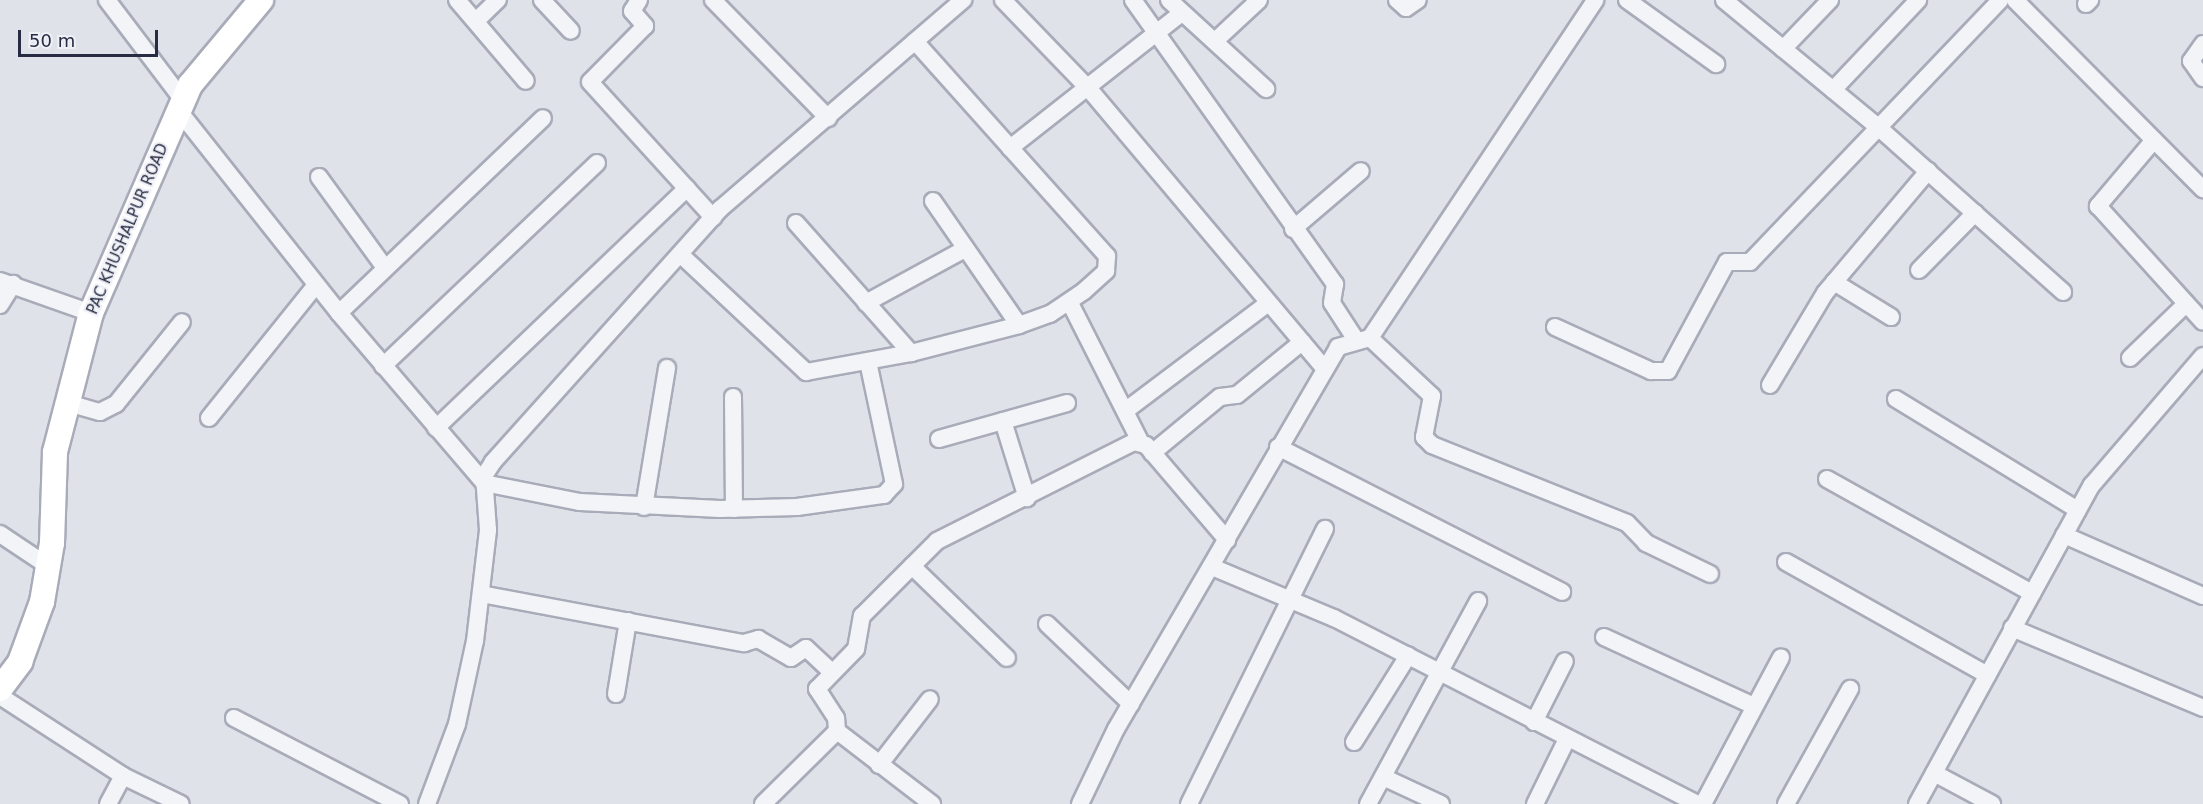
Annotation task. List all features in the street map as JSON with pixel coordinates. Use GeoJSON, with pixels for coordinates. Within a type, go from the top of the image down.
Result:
{"type":"FeatureCollection","features":[{"type":"Feature","properties":{"kind":"main road","name":"PAC KHUSHALPUR ROAD"},"geometry":{"type":"LineString","coordinates":[[0,689],[20,662],[48,566],[55,452],[91,313],[181,105],[261,0]]}},
{"type":"Feature","properties":{"kind":"street"},"geometry":{"type":"LineString","coordinates":[[107,0],[181,105],[316,285],[484,483],[644,507],[734,509],[797,507],[891,492],[868,362]]}},
{"type":"Feature","properties":{"kind":"street"},"geometry":{"type":"LineString","coordinates":[[457,0],[477,20],[526,81]]}},
{"type":"Feature","properties":{"kind":"street"},"geometry":{"type":"LineString","coordinates":[[477,20],[498,0]]}},
{"type":"Feature","properties":{"kind":"street"},"geometry":{"type":"LineString","coordinates":[[542,0],[571,31]]}},
{"type":"Feature","properties":{"kind":"street"},"geometry":{"type":"LineString","coordinates":[[639,0],[632,11],[645,26],[590,82],[714,217]]}},
{"type":"Feature","properties":{"kind":"street"},"geometry":{"type":"LineString","coordinates":[[713,0],[828,118]]}},
{"type":"Feature","properties":{"kind":"street"},"geometry":{"type":"LineString","coordinates":[[428,804],[457,724],[481,594],[488,530],[484,483],[493,462],[714,217],[963,0]]}},
{"type":"Feature","properties":{"kind":"street"},"geometry":{"type":"LineString","coordinates":[[1003,0],[1089,89],[1267,304],[1325,369]]}},
{"type":"Feature","properties":{"kind":"street"},"geometry":{"type":"LineString","coordinates":[[1133,0],[1293,229],[1335,284],[1332,303],[1363,339],[1432,396],[1424,437],[1432,445],[1627,522],[1646,543],[1710,574]]}},
{"type":"Feature","properties":{"kind":"street"},"geometry":{"type":"LineString","coordinates":[[1169,0],[1180,14],[1215,41],[1266,89]]}},
{"type":"Feature","properties":{"kind":"street"},"geometry":{"type":"LineString","coordinates":[[1215,41],[1259,0]]}},
{"type":"Feature","properties":{"kind":"street"},"geometry":{"type":"LineString","coordinates":[[1397,0],[1406,8],[1418,0]]}},
{"type":"Feature","properties":{"kind":"street"},"geometry":{"type":"LineString","coordinates":[[1080,804],[1131,704],[1338,347],[1363,339],[1595,0]]}},
{"type":"Feature","properties":{"kind":"street"},"geometry":{"type":"LineString","coordinates":[[1627,0],[1716,64]]}},
{"type":"Feature","properties":{"kind":"street"},"geometry":{"type":"LineString","coordinates":[[1724,0],[1878,127],[2062,292]]}},
{"type":"Feature","properties":{"kind":"street"},"geometry":{"type":"LineString","coordinates":[[1783,49],[1830,0]]}},
{"type":"Feature","properties":{"kind":"street"},"geometry":{"type":"LineString","coordinates":[[1833,90],[1918,0]]}},
{"type":"Feature","properties":{"kind":"street"},"geometry":{"type":"LineString","coordinates":[[1555,327],[1651,371],[1668,371],[1727,262],[1750,262],[2000,0]]}},
{"type":"Feature","properties":{"kind":"street"},"geometry":{"type":"LineString","coordinates":[[2015,0],[2203,189]]}},
{"type":"Feature","properties":{"kind":"street"},"geometry":{"type":"LineString","coordinates":[[1010,148],[1089,89],[1180,14]]}},
{"type":"Feature","properties":{"kind":"street"},"geometry":{"type":"LineString","coordinates":[[681,254],[797,368],[815,372],[911,353],[1019,325],[1070,303],[1106,271],[1107,256],[915,42]]}},
{"type":"Feature","properties":{"kind":"street"},"geometry":{"type":"LineString","coordinates":[[2203,44],[2191,61],[2203,78]]}},
{"type":"Feature","properties":{"kind":"street"},"geometry":{"type":"LineString","coordinates":[[339,313],[543,118]]}},
{"type":"Feature","properties":{"kind":"street"},"geometry":{"type":"LineString","coordinates":[[2154,140],[2098,206],[2203,322]]}},
{"type":"Feature","properties":{"kind":"street"},"geometry":{"type":"LineString","coordinates":[[383,366],[597,164]]}},
{"type":"Feature","properties":{"kind":"street"},"geometry":{"type":"LineString","coordinates":[[1293,229],[1361,171]]}},
{"type":"Feature","properties":{"kind":"street"},"geometry":{"type":"LineString","coordinates":[[1770,385],[1834,282],[1928,171]]}},
{"type":"Feature","properties":{"kind":"street"},"geometry":{"type":"LineString","coordinates":[[319,177],[386,268]]}},
{"type":"Feature","properties":{"kind":"street"},"geometry":{"type":"LineString","coordinates":[[436,428],[687,188]]}},
{"type":"Feature","properties":{"kind":"street"},"geometry":{"type":"LineString","coordinates":[[933,201],[1019,325]]}},
{"type":"Feature","properties":{"kind":"street"},"geometry":{"type":"LineString","coordinates":[[1919,270],[1975,213]]}},
{"type":"Feature","properties":{"kind":"street"},"geometry":{"type":"LineString","coordinates":[[796,223],[911,353]]}},
{"type":"Feature","properties":{"kind":"street"},"geometry":{"type":"LineString","coordinates":[[866,303],[965,249]]}},
{"type":"Feature","properties":{"kind":"street"},"geometry":{"type":"LineString","coordinates":[[0,305],[6,282],[91,313]]}},
{"type":"Feature","properties":{"kind":"street"},"geometry":{"type":"LineString","coordinates":[[1834,282],[1891,317]]}},
{"type":"Feature","properties":{"kind":"street"},"geometry":{"type":"LineString","coordinates":[[209,417],[316,285]]}},
{"type":"Feature","properties":{"kind":"street"},"geometry":{"type":"LineString","coordinates":[[1070,303],[1125,411],[1147,448],[1227,540]]}},
{"type":"Feature","properties":{"kind":"street"},"geometry":{"type":"LineString","coordinates":[[1125,411],[1267,304]]}},
{"type":"Feature","properties":{"kind":"street"},"geometry":{"type":"LineString","coordinates":[[2130,358],[2186,304]]}},
{"type":"Feature","properties":{"kind":"street"},"geometry":{"type":"LineString","coordinates":[[68,403],[100,412],[116,404],[182,322]]}},
{"type":"Feature","properties":{"kind":"street"},"geometry":{"type":"LineString","coordinates":[[932,804],[837,731],[836,718],[817,689],[856,649],[862,616],[938,541],[1027,498],[1147,448],[1220,397],[1237,395],[1302,342]]}},
{"type":"Feature","properties":{"kind":"street"},"geometry":{"type":"LineString","coordinates":[[1917,804],[2092,484],[2200,366]]}},
{"type":"Feature","properties":{"kind":"street"},"geometry":{"type":"LineString","coordinates":[[644,507],[667,368]]}},
{"type":"Feature","properties":{"kind":"street"},"geometry":{"type":"LineString","coordinates":[[733,398],[734,509]]}},
{"type":"Feature","properties":{"kind":"street"},"geometry":{"type":"LineString","coordinates":[[1896,399],[2078,510]]}},
{"type":"Feature","properties":{"kind":"street"},"geometry":{"type":"LineString","coordinates":[[939,440],[1066,403]]}},
{"type":"Feature","properties":{"kind":"street"},"geometry":{"type":"LineString","coordinates":[[1003,421],[1027,498]]}},
{"type":"Feature","properties":{"kind":"street"},"geometry":{"type":"LineString","coordinates":[[1278,447],[1562,592]]}},
{"type":"Feature","properties":{"kind":"street"},"geometry":{"type":"LineString","coordinates":[[1827,479],[2032,592]]}},
{"type":"Feature","properties":{"kind":"street"},"geometry":{"type":"LineString","coordinates":[[1189,804],[1324,529]]}},
{"type":"Feature","properties":{"kind":"street"},"geometry":{"type":"LineString","coordinates":[[0,534],[48,566]]}},
{"type":"Feature","properties":{"kind":"street"},"geometry":{"type":"LineString","coordinates":[[2064,535],[2203,596]]}},
{"type":"Feature","properties":{"kind":"street"},"geometry":{"type":"LineString","coordinates":[[1786,562],[1986,675]]}},
{"type":"Feature","properties":{"kind":"street"},"geometry":{"type":"LineString","coordinates":[[912,566],[1007,658]]}},
{"type":"Feature","properties":{"kind":"street"},"geometry":{"type":"LineString","coordinates":[[1212,567],[1408,656],[1567,739],[1677,800],[1697,804]]}},
{"type":"Feature","properties":{"kind":"street"},"geometry":{"type":"LineString","coordinates":[[481,594],[744,643],[758,639],[791,658],[806,648],[832,672]]}},
{"type":"Feature","properties":{"kind":"street"},"geometry":{"type":"LineString","coordinates":[[1368,804],[1478,601]]}},
{"type":"Feature","properties":{"kind":"street"},"geometry":{"type":"LineString","coordinates":[[616,694],[628,621]]}},
{"type":"Feature","properties":{"kind":"street"},"geometry":{"type":"LineString","coordinates":[[1047,624],[1131,704]]}},
{"type":"Feature","properties":{"kind":"street"},"geometry":{"type":"LineString","coordinates":[[2012,628],[2203,708]]}},
{"type":"Feature","properties":{"kind":"street"},"geometry":{"type":"LineString","coordinates":[[1604,637],[1754,706]]}},
{"type":"Feature","properties":{"kind":"street"},"geometry":{"type":"LineString","coordinates":[[1354,742],[1408,656]]}},
{"type":"Feature","properties":{"kind":"street"},"geometry":{"type":"LineString","coordinates":[[1702,804],[1781,657]]}},
{"type":"Feature","properties":{"kind":"street"},"geometry":{"type":"LineString","coordinates":[[1534,722],[1565,661]]}},
{"type":"Feature","properties":{"kind":"street"},"geometry":{"type":"LineString","coordinates":[[1786,804],[1850,689]]}},
{"type":"Feature","properties":{"kind":"street"},"geometry":{"type":"LineString","coordinates":[[0,696],[123,776],[182,804]]}},
{"type":"Feature","properties":{"kind":"street"},"geometry":{"type":"LineString","coordinates":[[879,765],[930,699]]}},
{"type":"Feature","properties":{"kind":"street"},"geometry":{"type":"LineString","coordinates":[[234,718],[399,804]]}},
{"type":"Feature","properties":{"kind":"street"},"geometry":{"type":"LineString","coordinates":[[763,804],[837,731]]}},
{"type":"Feature","properties":{"kind":"street"},"geometry":{"type":"LineString","coordinates":[[1535,804],[1567,739]]}},
{"type":"Feature","properties":{"kind":"street"},"geometry":{"type":"LineString","coordinates":[[1934,773],[1992,804]]}},
{"type":"Feature","properties":{"kind":"street"},"geometry":{"type":"LineString","coordinates":[[108,804],[123,776]]}},
{"type":"Feature","properties":{"kind":"street"},"geometry":{"type":"LineString","coordinates":[[1383,777],[1441,804]]}}]}
